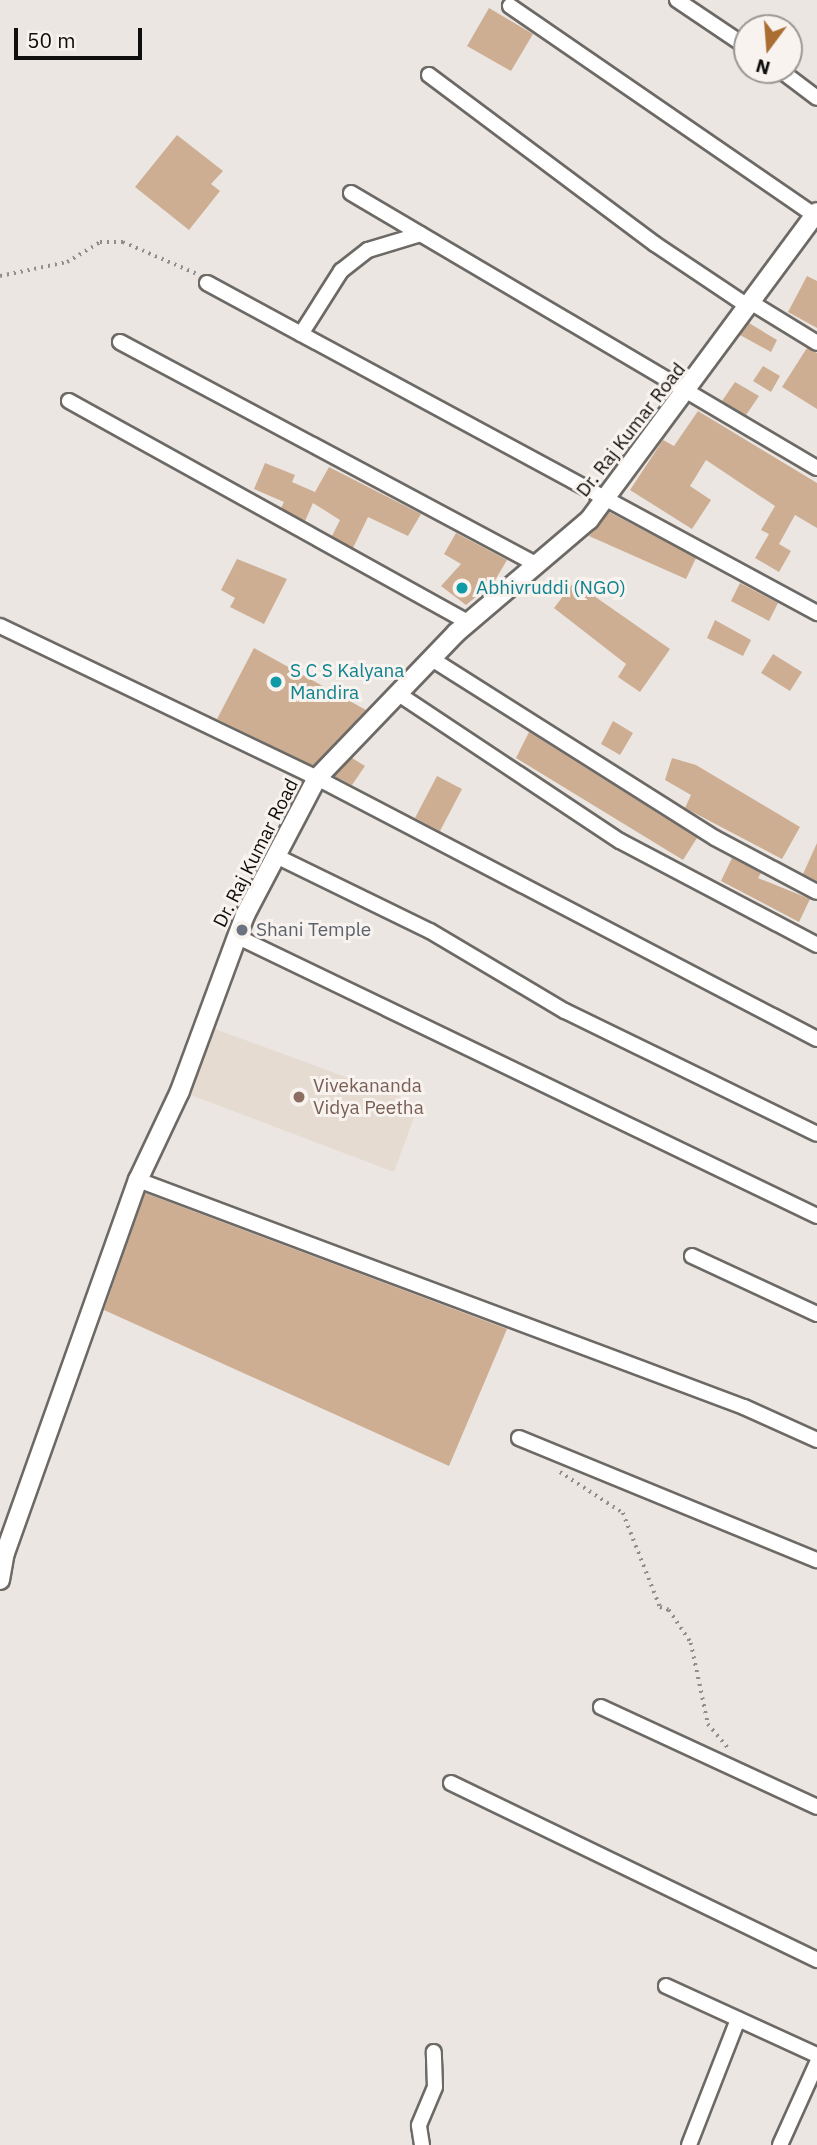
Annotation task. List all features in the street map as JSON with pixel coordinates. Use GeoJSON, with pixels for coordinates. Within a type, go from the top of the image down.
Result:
{"type":"FeatureCollection","features":[{"type":"Feature","properties":{"kind":"street"},"geometry":{"type":"LineString","coordinates":[[677,0],[733,38]]}},
{"type":"Feature","properties":{"kind":"street"},"geometry":{"type":"LineString","coordinates":[[510,6],[816,214]]}},
{"type":"Feature","properties":{"kind":"street"},"geometry":{"type":"LineString","coordinates":[[429,75],[612,213],[751,305],[817,343]]}},
{"type":"Feature","properties":{"kind":"street"},"geometry":{"type":"LineString","coordinates":[[798,84],[817,98]]}},
{"type":"Feature","properties":{"kind":"street"},"geometry":{"type":"LineString","coordinates":[[351,193],[817,468]]}},
{"type":"Feature","properties":{"kind":"street","name":"Dr. Raj Kumar Road"},"geometry":{"type":"LineString","coordinates":[[0,1580],[5,1553],[138,1180],[180,1091],[236,936],[317,778],[435,660],[467,622],[589,520],[687,393],[816,214]]}},
{"type":"Feature","properties":{"kind":"street"},"geometry":{"type":"LineString","coordinates":[[301,334],[341,271],[368,250],[421,234]]}},
{"type":"Feature","properties":{"kind":"street"},"geometry":{"type":"LineString","coordinates":[[207,283],[607,496],[817,612]]}},
{"type":"Feature","properties":{"kind":"street"},"geometry":{"type":"LineString","coordinates":[[120,342],[535,564]]}},
{"type":"Feature","properties":{"kind":"street"},"geometry":{"type":"LineString","coordinates":[[69,401],[467,622]]}},
{"type":"Feature","properties":{"kind":"street"},"geometry":{"type":"LineString","coordinates":[[0,626],[317,778],[817,1039]]}},
{"type":"Feature","properties":{"kind":"street"},"geometry":{"type":"LineString","coordinates":[[435,660],[715,838],[817,892]]}},
{"type":"Feature","properties":{"kind":"street"},"geometry":{"type":"LineString","coordinates":[[400,695],[620,841],[817,945]]}},
{"type":"Feature","properties":{"kind":"street"},"geometry":{"type":"LineString","coordinates":[[276,856],[430,932],[578,1017],[817,1134]]}},
{"type":"Feature","properties":{"kind":"street"},"geometry":{"type":"LineString","coordinates":[[236,936],[817,1216]]}},
{"type":"Feature","properties":{"kind":"street"},"geometry":{"type":"LineString","coordinates":[[138,1180],[731,1402],[817,1440]]}},
{"type":"Feature","properties":{"kind":"street"},"geometry":{"type":"LineString","coordinates":[[692,1256],[817,1314]]}},
{"type":"Feature","properties":{"kind":"street"},"geometry":{"type":"LineString","coordinates":[[519,1437],[817,1560]]}},
{"type":"Feature","properties":{"kind":"street"},"geometry":{"type":"LineString","coordinates":[[601,1707],[817,1807]]}},
{"type":"Feature","properties":{"kind":"street"},"geometry":{"type":"LineString","coordinates":[[451,1783],[817,1959]]}},
{"type":"Feature","properties":{"kind":"street"},"geometry":{"type":"LineString","coordinates":[[666,1986],[817,2055]]}},
{"type":"Feature","properties":{"kind":"street"},"geometry":{"type":"LineString","coordinates":[[689,2145],[738,2019]]}},
{"type":"Feature","properties":{"kind":"street"},"geometry":{"type":"LineString","coordinates":[[422,2145],[419,2125],[435,2087],[434,2052]]}},
{"type":"Feature","properties":{"kind":"street"},"geometry":{"type":"LineString","coordinates":[[780,2145],[817,2063]]}},
{"type":"Feature","properties":{"kind":"path"},"geometry":{"type":"LineString","coordinates":[[0,276],[67,262],[100,242],[123,242],[188,267],[207,283]]}},
{"type":"Feature","properties":{"kind":"path"},"geometry":{"type":"LineString","coordinates":[[549,1463],[623,1513],[660,1607],[669,1610],[691,1643],[708,1724],[736,1756],[738,1769]]}},
{"type":"Feature","properties":{"kind":"shaded area","name":"Vivekananda Vidya Peetha"},"geometry":{"type":"Polygon","coordinates":[[[204,1025],[419,1104],[394,1172],[180,1091],[204,1025]]]}},
{"type":"Feature","properties":{"kind":"building"},"geometry":{"type":"Polygon","coordinates":[[[489,8],[533,34],[511,71],[467,46],[489,8]]]}},
{"type":"Feature","properties":{"kind":"building"},"geometry":{"type":"Polygon","coordinates":[[[177,135],[223,171],[211,184],[220,191],[189,230],[135,187],[177,135]]]}},
{"type":"Feature","properties":{"kind":"building"},"geometry":{"type":"Polygon","coordinates":[[[807,276],[817,281],[817,328],[788,312],[807,276]]]}},
{"type":"Feature","properties":{"kind":"building"},"geometry":{"type":"Polygon","coordinates":[[[749,323],[777,340],[771,352],[740,335],[749,323]]]}},
{"type":"Feature","properties":{"kind":"building"},"geometry":{"type":"Polygon","coordinates":[[[807,348],[817,353],[817,409],[782,387],[807,348]]]}},
{"type":"Feature","properties":{"kind":"building"},"geometry":{"type":"Polygon","coordinates":[[[763,366],[780,376],[771,392],[753,381],[763,366]]]}},
{"type":"Feature","properties":{"kind":"building"},"geometry":{"type":"Polygon","coordinates":[[[735,382],[759,396],[746,415],[722,401],[735,382]]]}},
{"type":"Feature","properties":{"kind":"building"},"geometry":{"type":"Polygon","coordinates":[[[698,411],[817,483],[817,528],[795,515],[779,544],[791,551],[779,572],[755,558],[769,534],[761,530],[775,506],[706,460],[690,486],[711,500],[692,529],[630,490],[663,440],[674,446],[698,411]]]}},
{"type":"Feature","properties":{"kind":"building"},"geometry":{"type":"Polygon","coordinates":[[[265,463],[295,475],[292,482],[315,492],[329,467],[421,514],[408,536],[368,517],[353,548],[332,536],[340,520],[313,503],[305,521],[281,508],[284,502],[254,489],[265,463]]]}},
{"type":"Feature","properties":{"kind":"building"},"geometry":{"type":"Polygon","coordinates":[[[609,512],[696,558],[686,579],[589,536],[609,512]]]}},
{"type":"Feature","properties":{"kind":"building"},"geometry":{"type":"Polygon","coordinates":[[[456,533],[507,560],[494,582],[466,605],[441,586],[461,564],[444,554],[456,533]]]}},
{"type":"Feature","properties":{"kind":"building"},"geometry":{"type":"Polygon","coordinates":[[[237,559],[287,579],[264,624],[230,607],[235,598],[221,590],[237,559]]]}},
{"type":"Feature","properties":{"kind":"building"},"geometry":{"type":"Polygon","coordinates":[[[574,582],[670,649],[640,692],[618,677],[626,664],[554,608],[574,582]]]}},
{"type":"Feature","properties":{"kind":"building"},"geometry":{"type":"Polygon","coordinates":[[[740,583],[778,603],[769,621],[731,601],[740,583]]]}},
{"type":"Feature","properties":{"kind":"building"},"geometry":{"type":"Polygon","coordinates":[[[715,620],[751,640],[743,656],[707,638],[715,620]]]}},
{"type":"Feature","properties":{"kind":"building","name":"S C S Kalyana Mandira"},"geometry":{"type":"Polygon","coordinates":[[[254,648],[366,710],[313,766],[217,719],[254,648]]]}},
{"type":"Feature","properties":{"kind":"building"},"geometry":{"type":"Polygon","coordinates":[[[773,654],[802,672],[790,691],[761,673],[773,654]]]}},
{"type":"Feature","properties":{"kind":"building"},"geometry":{"type":"Polygon","coordinates":[[[613,721],[633,733],[620,755],[601,744],[613,721]]]}},
{"type":"Feature","properties":{"kind":"building"},"geometry":{"type":"Polygon","coordinates":[[[529,732],[697,838],[683,860],[516,758],[529,732]]]}},
{"type":"Feature","properties":{"kind":"building"},"geometry":{"type":"Polygon","coordinates":[[[352,758],[365,766],[352,785],[334,776],[352,758]]]}},
{"type":"Feature","properties":{"kind":"building"},"geometry":{"type":"Polygon","coordinates":[[[672,758],[696,765],[800,827],[782,859],[685,808],[691,795],[665,780],[672,758]]]}},
{"type":"Feature","properties":{"kind":"building"},"geometry":{"type":"Polygon","coordinates":[[[437,776],[462,789],[440,831],[415,818],[437,776]]]}},
{"type":"Feature","properties":{"kind":"building"},"geometry":{"type":"Polygon","coordinates":[[[817,843],[817,881],[803,874],[817,843]]]}},
{"type":"Feature","properties":{"kind":"building"},"geometry":{"type":"Polygon","coordinates":[[[732,858],[761,873],[758,878],[810,899],[799,922],[721,881],[732,858]]]}},
{"type":"Feature","properties":{"kind":"building"},"geometry":{"type":"Polygon","coordinates":[[[145,1193],[507,1329],[449,1466],[104,1310],[145,1193]]]}},
{"type":"Feature","properties":{"kind":"place","name":"Abhivruddi (NGO)"},"geometry":{"type":"Point","coordinates":[462,588]}},
{"type":"Feature","properties":{"kind":"place","name":"S C S Kalyana Mandira"},"geometry":{"type":"Point","coordinates":[276,682]}},
{"type":"Feature","properties":{"kind":"place","name":"Shani Temple"},"geometry":{"type":"Point","coordinates":[242,930]}},
{"type":"Feature","properties":{"kind":"place","name":"Vivekananda Vidya Peetha"},"geometry":{"type":"Point","coordinates":[299,1097]}}]}
